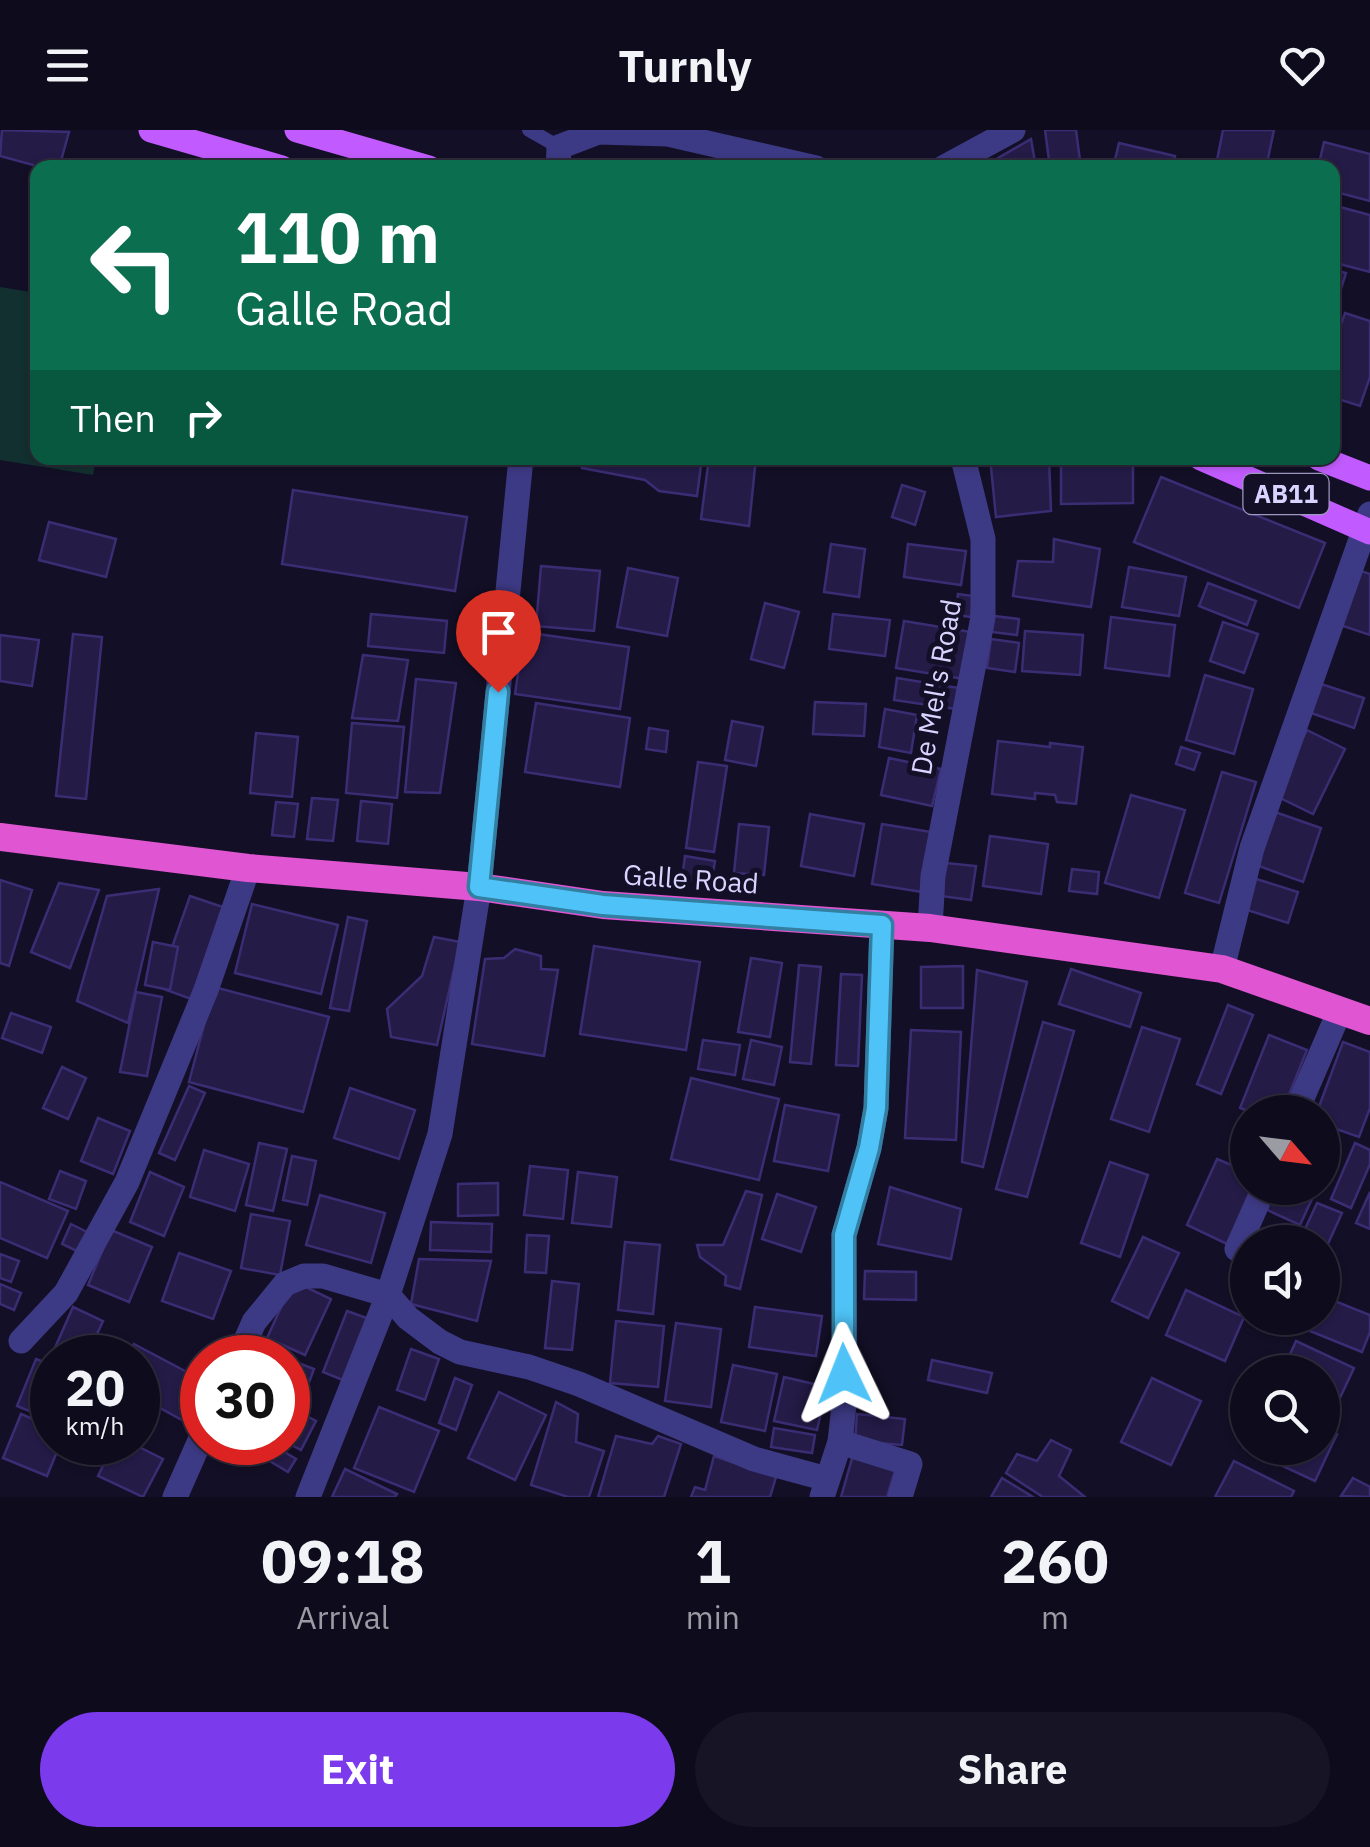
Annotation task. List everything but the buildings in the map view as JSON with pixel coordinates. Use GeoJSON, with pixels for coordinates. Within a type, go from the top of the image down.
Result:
{"type":"FeatureCollection","features":[{"type":"Feature","properties":{"kind":"highway","name":"Galle Road"},"geometry":{"type":"LineString","coordinates":[[0,838],[248,868],[479,887],[603,905],[930,928],[1222,969],[1370,1021]]}},
{"type":"Feature","properties":{"kind":"main road"},"geometry":{"type":"LineString","coordinates":[[151,130],[254,160]]}},
{"type":"Feature","properties":{"kind":"main road"},"geometry":{"type":"LineString","coordinates":[[296,130],[401,160]]}},
{"type":"Feature","properties":{"kind":"main road","name":"AB11"},"geometry":{"type":"LineString","coordinates":[[1219,465],[1368,525]]}},
{"type":"Feature","properties":{"kind":"main road","name":"AB11"},"geometry":{"type":"LineString","coordinates":[[1337,465],[1370,478]]}},
{"type":"Feature","properties":{"kind":"street"},"geometry":{"type":"LineString","coordinates":[[958,160],[1013,130]]}},
{"type":"Feature","properties":{"kind":"street"},"geometry":{"type":"LineString","coordinates":[[559,157],[598,131],[668,134],[781,160]]}},
{"type":"Feature","properties":{"kind":"street"},"geometry":{"type":"LineString","coordinates":[[308,1497],[388,1295],[440,1134],[479,887],[520,465]]}},
{"type":"Feature","properties":{"kind":"street","name":"De Mel's Road"},"geometry":{"type":"LineString","coordinates":[[930,928],[934,876],[983,617],[983,539],[965,465]]}},
{"type":"Feature","properties":{"kind":"street"},"geometry":{"type":"LineString","coordinates":[[1222,969],[1252,848],[1368,525]]}},
{"type":"Feature","properties":{"kind":"street"},"geometry":{"type":"LineString","coordinates":[[21,1341],[66,1293],[127,1182],[206,990],[248,868]]}},
{"type":"Feature","properties":{"kind":"street"},"geometry":{"type":"LineString","coordinates":[[248,1335],[284,1284],[304,1276],[323,1276],[388,1295],[425,1331],[460,1352],[529,1366],[579,1384],[824,1488],[840,1442],[845,1396],[844,1235],[876,1108],[882,925]]}},
{"type":"Feature","properties":{"kind":"street"},"geometry":{"type":"LineString","coordinates":[[1303,1095],[1340,1010]]}},
{"type":"Feature","properties":{"kind":"street"},"geometry":{"type":"LineString","coordinates":[[840,1442],[910,1464],[900,1497]]}},
{"type":"Feature","properties":{"kind":"street"},"geometry":{"type":"LineString","coordinates":[[175,1497],[189,1465]]}},
{"type":"Feature","properties":{"kind":"lane"},"geometry":{"type":"LineString","coordinates":[[529,130],[559,157]]}},
{"type":"Feature","properties":{"kind":"green space"},"geometry":{"type":"Polygon","coordinates":[[[0,287],[30,292],[30,465],[0,460],[0,287]]]}},
{"type":"Feature","properties":{"kind":"green space"},"geometry":{"type":"Polygon","coordinates":[[[31,465],[95,465],[93,475],[31,465]]]}},
{"type":"Feature","properties":{"kind":"route"},"geometry":{"type":"LineString","coordinates":[[498,692],[479,887],[603,905],[882,925],[876,1108],[844,1235],[844,1374]]}}]}
